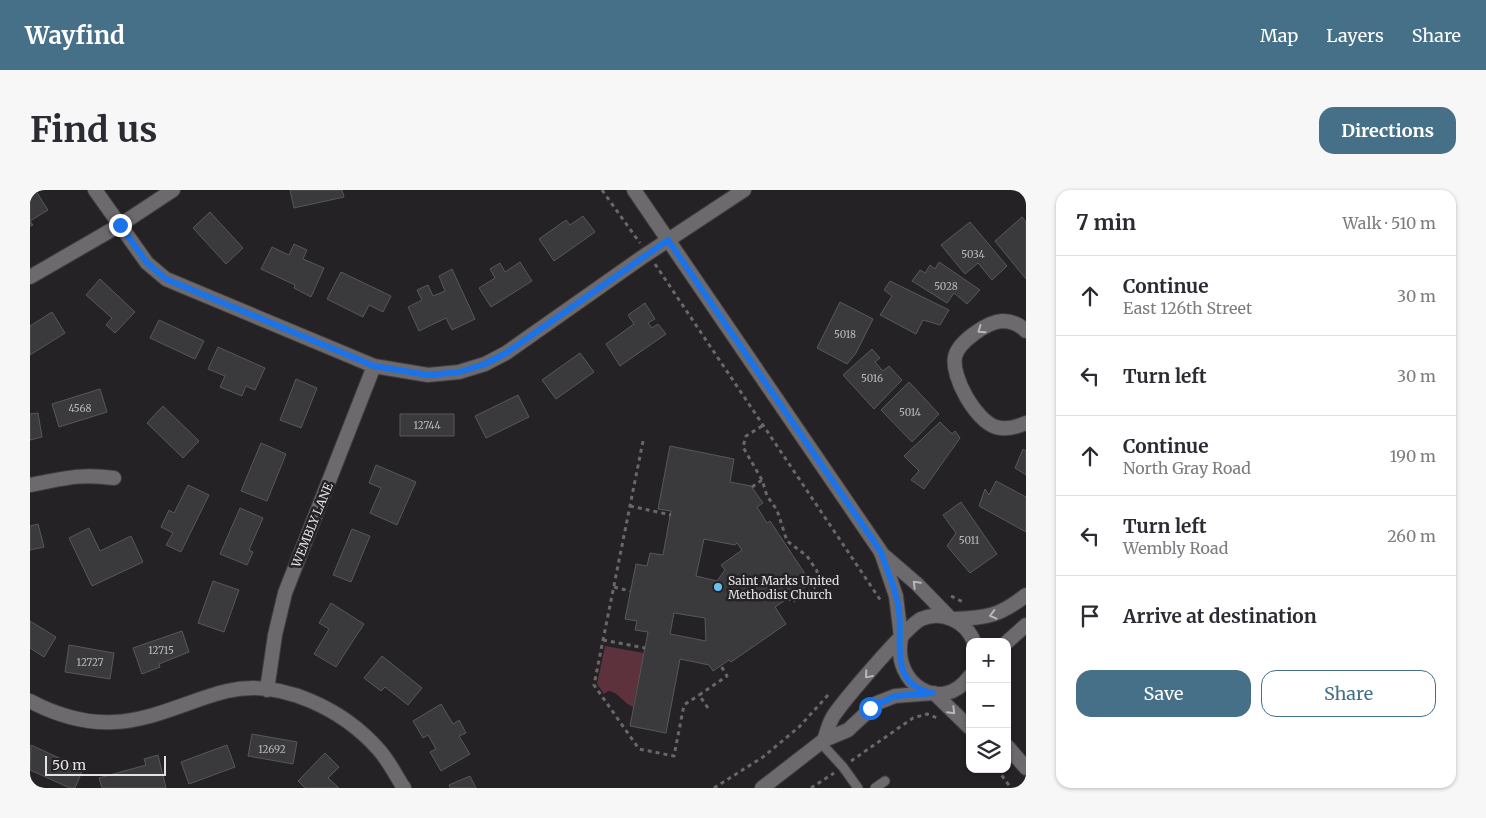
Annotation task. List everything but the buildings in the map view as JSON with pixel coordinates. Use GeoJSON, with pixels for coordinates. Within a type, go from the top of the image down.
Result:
{"type":"FeatureCollection","features":[{"type":"Feature","properties":{"kind":"street"},"geometry":{"type":"LineString","coordinates":[[95,190],[147,263],[166,279],[374,366],[428,375],[459,372],[485,364],[506,353],[647,254],[744,190]]}},
{"type":"Feature","properties":{"kind":"street"},"geometry":{"type":"LineString","coordinates":[[30,277],[120,225],[172,190]]}},
{"type":"Feature","properties":{"kind":"street"},"geometry":{"type":"LineString","coordinates":[[634,190],[881,552],[952,619],[966,628],[972,638]]}},
{"type":"Feature","properties":{"kind":"street"},"geometry":{"type":"LineString","coordinates":[[1026,331],[1019,325],[1010,322],[1002,321],[988,325],[960,347],[955,355],[954,370],[957,381],[974,408],[992,425],[1014,428],[1026,424]]}},
{"type":"Feature","properties":{"kind":"street","name":"WEMBLY LANE"},"geometry":{"type":"LineString","coordinates":[[267,690],[275,635],[285,593],[374,366]]}},
{"type":"Feature","properties":{"kind":"street"},"geometry":{"type":"LineString","coordinates":[[30,485],[68,476],[92,475],[114,478]]}},
{"type":"Feature","properties":{"kind":"street"},"geometry":{"type":"LineString","coordinates":[[881,552],[896,596],[901,638],[899,648],[903,671],[913,684],[934,693],[966,724]]}},
{"type":"Feature","properties":{"kind":"street"},"geometry":{"type":"LineString","coordinates":[[822,741],[833,716],[913,624],[921,619],[935,616],[952,619],[992,616],[1002,613],[1026,595]]}},
{"type":"Feature","properties":{"kind":"street"},"geometry":{"type":"LineString","coordinates":[[1011,639],[1026,626]]}},
{"type":"Feature","properties":{"kind":"street"},"geometry":{"type":"LineString","coordinates":[[762,788],[822,741],[848,730],[870,708],[887,698],[955,689],[966,679]]}},
{"type":"Feature","properties":{"kind":"street"},"geometry":{"type":"LineString","coordinates":[[30,701],[66,716],[114,722],[146,716],[229,691],[267,690],[299,697],[345,718],[381,751],[404,788]]}},
{"type":"Feature","properties":{"kind":"street"},"geometry":{"type":"LineString","coordinates":[[1011,753],[1026,768]]}},
{"type":"Feature","properties":{"kind":"lane"},"geometry":{"type":"LineString","coordinates":[[822,741],[858,788]]}},
{"type":"Feature","properties":{"kind":"lane"},"geometry":{"type":"LineString","coordinates":[[875,788],[885,781]]}},
{"type":"Feature","properties":{"kind":"path"},"geometry":{"type":"LineString","coordinates":[[602,190],[883,606]]}},
{"type":"Feature","properties":{"kind":"path"},"geometry":{"type":"LineString","coordinates":[[762,426],[746,436],[743,447],[762,480],[767,496],[777,510],[785,542],[807,556],[817,571],[817,581],[814,588],[792,602],[789,598]]}},
{"type":"Feature","properties":{"kind":"path"},"geometry":{"type":"LineString","coordinates":[[643,441],[594,685],[639,749],[674,756],[684,705],[727,676],[721,666]]}},
{"type":"Feature","properties":{"kind":"path"},"geometry":{"type":"LineString","coordinates":[[752,487],[762,480]]}},
{"type":"Feature","properties":{"kind":"path"},"geometry":{"type":"LineString","coordinates":[[630,506],[671,515]]}},
{"type":"Feature","properties":{"kind":"path"},"geometry":{"type":"LineString","coordinates":[[614,587],[630,590]]}},
{"type":"Feature","properties":{"kind":"path"},"geometry":{"type":"LineString","coordinates":[[945,591],[960,602],[969,603]]}},
{"type":"Feature","properties":{"kind":"path"},"geometry":{"type":"LineString","coordinates":[[603,640],[645,648]]}},
{"type":"Feature","properties":{"kind":"path"},"geometry":{"type":"LineString","coordinates":[[714,788],[763,757],[799,728],[832,691]]}},
{"type":"Feature","properties":{"kind":"path"},"geometry":{"type":"LineString","coordinates":[[699,695],[708,708]]}},
{"type":"Feature","properties":{"kind":"path"},"geometry":{"type":"LineString","coordinates":[[811,788],[913,718],[927,714],[940,720]]}},
{"type":"Feature","properties":{"kind":"path"},"geometry":{"type":"LineString","coordinates":[[1000,773],[1011,788]]}},
{"type":"Feature","properties":{"kind":"shaded area"},"geometry":{"type":"Polygon","coordinates":[[[605,646],[644,653],[633,707],[612,692],[608,691],[604,694],[597,684],[605,646]]]}},
{"type":"Feature","properties":{"kind":"place","name":"Saint Marks United Methodist Church"},"geometry":{"type":"Point","coordinates":[718,587]}},
{"type":"Feature","properties":{"kind":"route"},"geometry":{"type":"LineString","coordinates":[[120,225],[147,263],[166,279],[374,366],[428,375],[459,372],[485,364],[506,353],[668,240],[834,480],[881,552],[899,609],[900,664],[907,678],[913,684],[927,692],[933,693],[895,696],[887,698],[870,708]]}}]}
